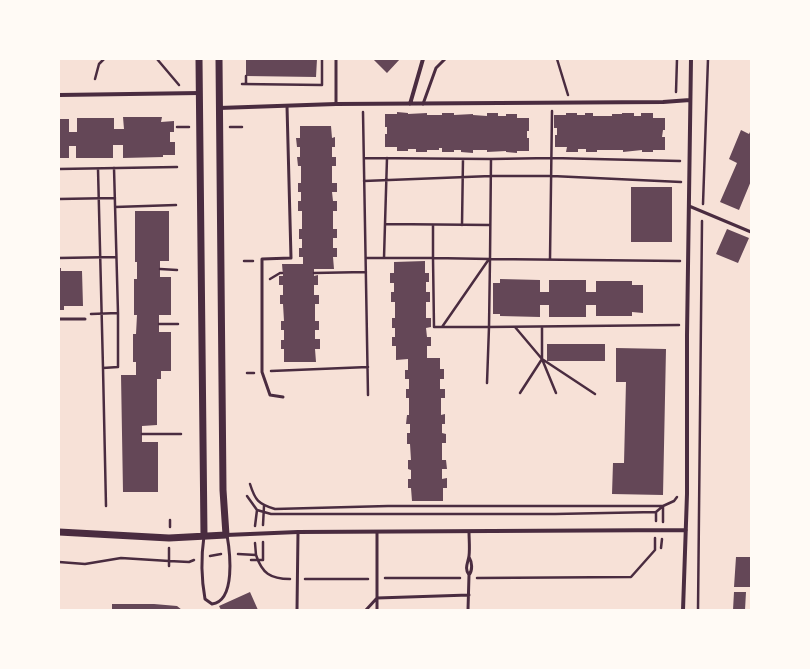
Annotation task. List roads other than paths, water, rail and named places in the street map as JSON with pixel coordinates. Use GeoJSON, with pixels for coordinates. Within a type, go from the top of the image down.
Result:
{"type":"FeatureCollection","features":[{"type":"Feature","properties":{"kind":"street"},"geometry":{"type":"LineString","coordinates":[[199,59],[204,536]]}},
{"type":"Feature","properties":{"kind":"street"},"geometry":{"type":"LineString","coordinates":[[219,59],[223,490],[226,535]]}},
{"type":"Feature","properties":{"kind":"street"},"geometry":{"type":"LineString","coordinates":[[410,104],[423,59]]}},
{"type":"Feature","properties":{"kind":"street"},"geometry":{"type":"LineString","coordinates":[[683,610],[686,530],[690,59]]}},
{"type":"Feature","properties":{"kind":"street"},"geometry":{"type":"LineString","coordinates":[[59,95],[200,93]]}},
{"type":"Feature","properties":{"kind":"street"},"geometry":{"type":"LineString","coordinates":[[220,108],[336,104],[663,102],[690,100]]}},
{"type":"Feature","properties":{"kind":"street"},"geometry":{"type":"LineString","coordinates":[[59,532],[169,538],[298,532],[686,530]]}},
{"type":"Feature","properties":{"kind":"lane"},"geometry":{"type":"LineString","coordinates":[[336,59],[336,104]]}},
{"type":"Feature","properties":{"kind":"lane"},"geometry":{"type":"LineString","coordinates":[[423,104],[436,68],[445,59]]}},
{"type":"Feature","properties":{"kind":"lane"},"geometry":{"type":"LineString","coordinates":[[283,397],[270,395],[262,372],[262,259],[291,258],[287,106]]}},
{"type":"Feature","properties":{"kind":"lane"},"geometry":{"type":"LineString","coordinates":[[689,206],[751,232]]}},
{"type":"Feature","properties":{"kind":"lane"},"geometry":{"type":"LineString","coordinates":[[59,319],[85,319]]}},
{"type":"Feature","properties":{"kind":"lane"},"geometry":{"type":"LineString","coordinates":[[297,610],[298,532]]}},
{"type":"Feature","properties":{"kind":"lane"},"geometry":{"type":"LineString","coordinates":[[376,532],[377,610]]}},
{"type":"Feature","properties":{"kind":"lane"},"geometry":{"type":"LineString","coordinates":[[468,610],[469,575],[466,572],[469,557],[469,532]]}},
{"type":"Feature","properties":{"kind":"lane"},"geometry":{"type":"LineString","coordinates":[[204,536],[202,580],[205,599],[207,602],[217,604],[224,598],[228,581],[230,554],[226,535]]}},
{"type":"Feature","properties":{"kind":"lane"},"geometry":{"type":"LineString","coordinates":[[366,610],[377,598],[468,595]]}}]}
